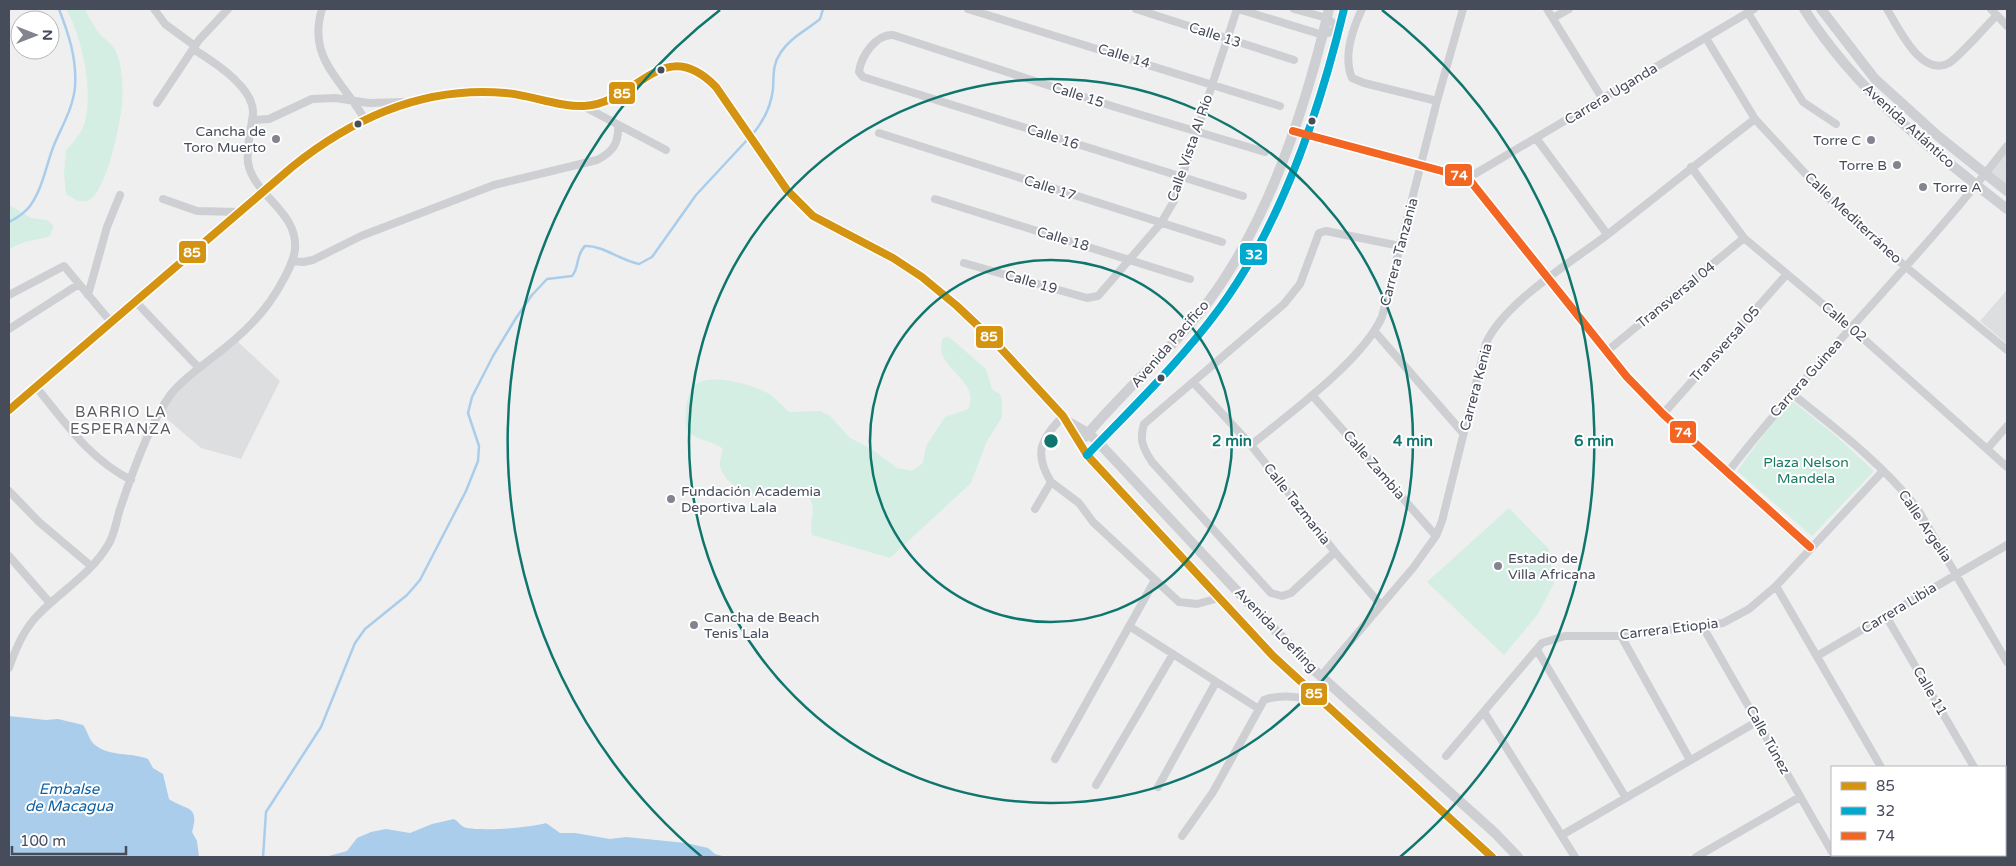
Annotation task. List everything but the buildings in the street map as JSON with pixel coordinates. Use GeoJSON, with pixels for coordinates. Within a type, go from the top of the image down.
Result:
{"type":"FeatureCollection","features":[{"type":"Feature","properties":{"kind":"street"},"geometry":{"type":"LineString","coordinates":[[9,668],[10,659],[30,625],[91,566],[111,541],[131,480],[162,408],[178,386],[236,339],[261,314],[278,291],[292,261],[295,242],[290,224],[249,168],[252,105],[243,90],[225,70],[165,24],[154,9]]}},
{"type":"Feature","properties":{"kind":"street"},"geometry":{"type":"LineString","coordinates":[[157,103],[194,47],[212,24],[228,9]]}},
{"type":"Feature","properties":{"kind":"street"},"geometry":{"type":"LineString","coordinates":[[322,9],[317,27],[320,52],[364,118]]}},
{"type":"Feature","properties":{"kind":"street","name":"Calle 14"},"geometry":{"type":"LineString","coordinates":[[968,9],[1212,83],[1280,106]]}},
{"type":"Feature","properties":{"kind":"street","name":"Calle 13"},"geometry":{"type":"LineString","coordinates":[[1136,9],[1294,60]]}},
{"type":"Feature","properties":{"kind":"street"},"geometry":{"type":"LineString","coordinates":[[1238,9],[1323,35],[1339,28],[1328,14],[1294,9]]}},
{"type":"Feature","properties":{"kind":"street","name":"Calle Vista Al Río"},"geometry":{"type":"LineString","coordinates":[[1098,296],[1161,224],[1174,201],[1238,9]]}},
{"type":"Feature","properties":{"kind":"street","name":"Avenida Pacífico"},"geometry":{"type":"LineString","coordinates":[[1087,456],[1164,374],[1220,308],[1246,267],[1270,223],[1306,135],[1323,89],[1344,9]]}},
{"type":"Feature","properties":{"kind":"street"},"geometry":{"type":"LineString","coordinates":[[1362,9],[1357,20],[1348,61],[1352,78],[1364,83],[1437,101]]}},
{"type":"Feature","properties":{"kind":"street","name":"Carrera Tanzania"},"geometry":{"type":"LineString","coordinates":[[1251,445],[1312,394],[1367,343],[1382,318],[1437,101],[1463,9]]}},
{"type":"Feature","properties":{"kind":"street"},"geometry":{"type":"LineString","coordinates":[[1547,9],[1602,98]]}},
{"type":"Feature","properties":{"kind":"street"},"geometry":{"type":"LineString","coordinates":[[1553,18],[1569,9]]}},
{"type":"Feature","properties":{"kind":"street","name":"Avenida Atlántico"},"geometry":{"type":"LineString","coordinates":[[1804,9],[1865,89],[1929,147],[2007,209]]}},
{"type":"Feature","properties":{"kind":"street","name":"Avenida Atlántico"},"geometry":{"type":"LineString","coordinates":[[1821,9],[1875,79],[1938,136],[2007,191]]}},
{"type":"Feature","properties":{"kind":"street"},"geometry":{"type":"LineString","coordinates":[[1887,9],[1910,47],[1924,62],[1935,65],[1948,63],[1996,16]]}},
{"type":"Feature","properties":{"kind":"street"},"geometry":{"type":"LineString","coordinates":[[1991,9],[2007,26]]}},
{"type":"Feature","properties":{"kind":"street"},"geometry":{"type":"LineString","coordinates":[[1751,11],[1803,102],[1836,124]]}},
{"type":"Feature","properties":{"kind":"street","name":"Carrera Uganda"},"geometry":{"type":"LineString","coordinates":[[1468,178],[1751,11]]}},
{"type":"Feature","properties":{"kind":"street","name":"Avenida Pacífico"},"geometry":{"type":"LineString","coordinates":[[1079,445],[1088,433],[1154,365],[1209,300],[1235,260],[1258,217],[1293,132],[1310,85],[1328,14]]}},
{"type":"Feature","properties":{"kind":"street","name":"Calle 16"},"geometry":{"type":"LineString","coordinates":[[893,35],[885,34],[878,38],[860,65],[859,72],[863,77],[1243,196]]}},
{"type":"Feature","properties":{"kind":"street","name":"Calle 15"},"geometry":{"type":"LineString","coordinates":[[893,35],[1265,152]]}},
{"type":"Feature","properties":{"kind":"street","name":"Calle Mediterráneo"},"geometry":{"type":"LineString","coordinates":[[1706,38],[1755,119],[1825,195],[1906,267],[2007,350]]}},
{"type":"Feature","properties":{"kind":"street"},"geometry":{"type":"LineString","coordinates":[[583,106],[608,100],[662,68],[683,66],[698,72],[709,80],[745,128],[787,190],[800,205],[823,222],[880,250],[922,277],[988,335],[1065,419],[1041,444],[1041,466],[1051,482],[1079,503],[1093,522],[1179,602],[1197,604],[1219,598]]}},
{"type":"Feature","properties":{"kind":"street"},"geometry":{"type":"LineString","coordinates":[[9,410],[315,149],[364,118],[396,106],[451,94],[488,92],[513,94],[583,106],[666,150]]}},
{"type":"Feature","properties":{"kind":"street"},"geometry":{"type":"LineString","coordinates":[[252,120],[269,118],[312,99],[352,100],[381,104],[419,100]]}},
{"type":"Feature","properties":{"kind":"street","name":"Carrera Kenia"},"geometry":{"type":"LineString","coordinates":[[1322,676],[1380,604],[1413,568],[1436,536],[1442,521],[1486,343],[1502,318],[1548,279],[1755,119]]}},
{"type":"Feature","properties":{"kind":"street"},"geometry":{"type":"LineString","coordinates":[[292,261],[303,262],[313,260],[361,236],[494,185],[597,160],[611,151],[616,145],[618,125]]}},
{"type":"Feature","properties":{"kind":"street"},"geometry":{"type":"LineString","coordinates":[[1293,132],[1468,178],[1627,377],[1663,414],[1810,547]]}},
{"type":"Feature","properties":{"kind":"street","name":"Calle 17"},"geometry":{"type":"LineString","coordinates":[[879,133],[1222,242]]}},
{"type":"Feature","properties":{"kind":"street"},"geometry":{"type":"LineString","coordinates":[[1536,138],[1607,234]]}},
{"type":"Feature","properties":{"kind":"street","name":"Carrera Guinea"},"geometry":{"type":"LineString","coordinates":[[1728,472],[1791,393],[1906,267],[1986,174],[2007,146]]}},
{"type":"Feature","properties":{"kind":"street","name":"Calle 02"},"geometry":{"type":"LineString","coordinates":[[1691,167],[1744,238],[1851,328],[1988,448],[2007,467]]}},
{"type":"Feature","properties":{"kind":"street"},"geometry":{"type":"LineString","coordinates":[[88,295],[107,227],[120,195]]}},
{"type":"Feature","properties":{"kind":"street"},"geometry":{"type":"LineString","coordinates":[[163,199],[197,211],[239,212]]}},
{"type":"Feature","properties":{"kind":"street","name":"Calle 18"},"geometry":{"type":"LineString","coordinates":[[935,199],[1190,279]]}},
{"type":"Feature","properties":{"kind":"street"},"geometry":{"type":"LineString","coordinates":[[1335,552],[1291,593],[1282,596],[1271,593],[1152,462],[1143,448],[1140,436],[1144,424],[1288,300],[1300,284],[1319,234],[1326,231],[1400,246]]}},
{"type":"Feature","properties":{"kind":"street","name":"Transversal 04"},"geometry":{"type":"LineString","coordinates":[[1607,351],[1744,238]]}},
{"type":"Feature","properties":{"kind":"street","name":"Calle 19"},"geometry":{"type":"LineString","coordinates":[[964,263],[1087,298],[1098,296]]}},
{"type":"Feature","properties":{"kind":"street"},"geometry":{"type":"LineString","coordinates":[[9,295],[64,266],[111,322]]}},
{"type":"Feature","properties":{"kind":"street","name":"Transversal 05"},"geometry":{"type":"LineString","coordinates":[[1663,414],[1786,275]]}},
{"type":"Feature","properties":{"kind":"street"},"geometry":{"type":"LineString","coordinates":[[9,330],[79,284]]}},
{"type":"Feature","properties":{"kind":"street"},"geometry":{"type":"LineString","coordinates":[[135,301],[199,368]]}},
{"type":"Feature","properties":{"kind":"street"},"geometry":{"type":"LineString","coordinates":[[1375,332],[1463,433]]}},
{"type":"Feature","properties":{"kind":"street","name":"Calle Tazmania"},"geometry":{"type":"LineString","coordinates":[[1193,382],[1251,445],[1335,552],[1380,604]]}},
{"type":"Feature","properties":{"kind":"street"},"geometry":{"type":"LineString","coordinates":[[36,387],[90,452],[111,470],[131,480]]}},
{"type":"Feature","properties":{"kind":"street","name":"Calle Argelia"},"geometry":{"type":"LineString","coordinates":[[1791,393],[1838,431],[1901,488],[1916,508],[2007,662]]}},
{"type":"Feature","properties":{"kind":"street","name":"Calle Zambia"},"geometry":{"type":"LineString","coordinates":[[1312,394],[1436,536]]}},
{"type":"Feature","properties":{"kind":"street","name":"Avenida Loefling"},"geometry":{"type":"LineString","coordinates":[[1065,419],[1088,433],[1099,443],[1238,592],[1322,676],[1495,833],[1518,857]]}},
{"type":"Feature","properties":{"kind":"street","name":"Avenida Loefling"},"geometry":{"type":"LineString","coordinates":[[1065,419],[1087,456],[1273,656],[1492,857]]}},
{"type":"Feature","properties":{"kind":"street"},"geometry":{"type":"LineString","coordinates":[[1988,448],[2007,426]]}},
{"type":"Feature","properties":{"kind":"street","name":"Carrera Etiopia"},"geometry":{"type":"LineString","coordinates":[[1446,756],[1542,644],[1565,636],[1620,636],[1703,627],[1723,623],[1749,609],[1776,586],[1810,547],[1883,471]]}},
{"type":"Feature","properties":{"kind":"street"},"geometry":{"type":"LineString","coordinates":[[1035,509],[1051,482]]}},
{"type":"Feature","properties":{"kind":"street"},"geometry":{"type":"LineString","coordinates":[[9,491],[39,522],[91,566]]}},
{"type":"Feature","properties":{"kind":"street","name":"Carrera Libia"},"geometry":{"type":"LineString","coordinates":[[1816,656],[2007,546]]}},
{"type":"Feature","properties":{"kind":"street"},"geometry":{"type":"LineString","coordinates":[[9,556],[50,604]]}},
{"type":"Feature","properties":{"kind":"street"},"geometry":{"type":"LineString","coordinates":[[1055,758],[1155,580]]}},
{"type":"Feature","properties":{"kind":"street"},"geometry":{"type":"LineString","coordinates":[[1776,586],[1880,766]]}},
{"type":"Feature","properties":{"kind":"street","name":"Calle 11"},"geometry":{"type":"LineString","coordinates":[[1886,616],[1973,766]]}},
{"type":"Feature","properties":{"kind":"street"},"geometry":{"type":"LineString","coordinates":[[1129,626],[1259,709]]}},
{"type":"Feature","properties":{"kind":"street","name":"Calle Túnez"},"geometry":{"type":"LineString","coordinates":[[1703,627],[1831,850]]}},
{"type":"Feature","properties":{"kind":"street"},"geometry":{"type":"LineString","coordinates":[[1620,636],[1690,760]]}},
{"type":"Feature","properties":{"kind":"street"},"geometry":{"type":"LineString","coordinates":[[1999,647],[2007,643]]}},
{"type":"Feature","properties":{"kind":"street"},"geometry":{"type":"LineString","coordinates":[[1537,650],[1626,798]]}},
{"type":"Feature","properties":{"kind":"street"},"geometry":{"type":"LineString","coordinates":[[1096,785],[1173,654]]}},
{"type":"Feature","properties":{"kind":"street"},"geometry":{"type":"LineString","coordinates":[[1158,787],[1216,682]]}},
{"type":"Feature","properties":{"kind":"street"},"geometry":{"type":"LineString","coordinates":[[1182,836],[1213,792],[1264,700],[1272,697],[1320,700]]}},
{"type":"Feature","properties":{"kind":"street"},"geometry":{"type":"LineString","coordinates":[[1484,712],[1575,857]]}},
{"type":"Feature","properties":{"kind":"street"},"geometry":{"type":"LineString","coordinates":[[1562,835],[1758,721]]}},
{"type":"Feature","properties":{"kind":"street"},"geometry":{"type":"LineString","coordinates":[[1696,857],[1800,797]]}},
{"type":"Feature","properties":{"kind":"shaded area"},"geometry":{"type":"Polygon","coordinates":[[[2007,147],[2007,191],[1986,174],[2007,147]]]}},
{"type":"Feature","properties":{"kind":"shaded area"},"geometry":{"type":"Polygon","coordinates":[[[2007,290],[2007,344],[1980,321],[2007,290]]]}},
{"type":"Feature","properties":{"kind":"shaded area"},"geometry":{"type":"Polygon","coordinates":[[[235,339],[280,381],[241,459],[201,448],[160,413],[172,394],[235,339]]]}},
{"type":"Feature","properties":{"kind":"shaded area"},"geometry":{"type":"Polygon","coordinates":[[[2006,779],[2007,857],[1869,857],[2006,856],[2006,779]]]}},
{"type":"Feature","properties":{"kind":"green space"},"geometry":{"type":"Polygon","coordinates":[[[66,9],[85,9],[98,32],[114,49],[120,64],[122,78],[121,114],[111,158],[100,187],[94,196],[87,201],[76,200],[66,194],[64,174],[66,150],[84,126],[88,91],[81,47],[72,20],[66,9]]]}},
{"type":"Feature","properties":{"kind":"green space"},"geometry":{"type":"Polygon","coordinates":[[[9,205],[31,218],[47,220],[54,226],[50,236],[23,242],[9,250],[9,205]]]}},
{"type":"Feature","properties":{"kind":"green space"},"geometry":{"type":"Polygon","coordinates":[[[949,337],[986,369],[992,389],[1000,394],[1002,417],[986,443],[971,483],[890,558],[812,535],[812,502],[802,492],[784,491],[753,494],[742,491],[726,478],[720,467],[722,448],[694,436],[686,428],[687,401],[694,386],[709,380],[732,381],[765,392],[789,412],[820,411],[830,416],[850,438],[870,448],[897,468],[912,471],[923,463],[926,446],[945,417],[968,409],[971,399],[969,390],[944,357],[941,348],[943,338],[949,337]]]}},
{"type":"Feature","properties":{"kind":"green space","name":"Plaza Nelson Mandela"},"geometry":{"type":"Polygon","coordinates":[[[1790,399],[1835,435],[1874,471],[1812,536],[1737,471],[1790,399]]]}},
{"type":"Feature","properties":{"kind":"green space","name":"Estadio de Villa Africana"},"geometry":{"type":"Polygon","coordinates":[[[1509,508],[1549,549],[1554,583],[1538,614],[1504,655],[1427,582],[1509,508]]]}},
{"type":"Feature","properties":{"kind":"water","name":"Embalse de Macagua"},"geometry":{"type":"Polygon","coordinates":[[[9,716],[46,720],[58,719],[83,725],[89,738],[101,749],[148,759],[153,768],[163,774],[169,799],[193,812],[194,823],[192,832],[197,841],[199,857],[9,857],[9,716]]]}},
{"type":"Feature","properties":{"kind":"water"},"geometry":{"type":"Polygon","coordinates":[[[454,819],[465,827],[475,829],[518,828],[546,823],[560,833],[575,833],[610,839],[626,837],[686,843],[708,848],[715,854],[726,857],[325,857],[347,851],[357,838],[371,832],[386,829],[410,833],[432,824],[454,819]]]}},
{"type":"Feature","properties":{"kind":"waterway"},"geometry":{"type":"LineString","coordinates":[[9,222],[25,211],[34,199],[54,145],[70,110],[74,95],[75,67],[69,38],[59,9]]}},
{"type":"Feature","properties":{"kind":"waterway"},"geometry":{"type":"LineString","coordinates":[[752,135],[760,125],[768,108],[778,57],[789,42],[820,19],[823,9]]}},
{"type":"Feature","properties":{"kind":"waterway"},"geometry":{"type":"LineString","coordinates":[[263,857],[266,812],[321,727],[355,643],[365,629],[407,595],[420,580],[466,491],[478,461],[479,446],[468,413],[472,397],[493,356],[516,318],[532,295],[547,279],[572,276],[585,246],[605,250],[639,264],[652,257],[696,195],[748,139]]}},
{"type":"Feature","properties":{"kind":"transit line","name":"32"},"geometry":{"type":"LineString","coordinates":[[1087,455],[1188,348],[1219,309],[1241,276],[1261,241],[1296,165],[1323,86],[1344,9]]}},
{"type":"Feature","properties":{"kind":"transit line","name":"85"},"geometry":{"type":"LineString","coordinates":[[9,410],[292,167],[340,133],[365,120],[418,100],[475,92],[515,94],[564,105],[584,106],[603,102],[664,68],[680,66],[697,72],[716,87],[787,190],[813,216],[893,258],[922,277],[957,306],[995,342],[1063,416],[1087,455],[1273,656],[1492,857]]}},
{"type":"Feature","properties":{"kind":"transit line","name":"74"},"geometry":{"type":"LineString","coordinates":[[1293,131],[1468,178],[1627,377],[1663,414],[1810,547]]}},
{"type":"Feature","properties":{"kind":"place","name":"Cancha de Toro Muerto"},"geometry":{"type":"Point","coordinates":[276,139]}},
{"type":"Feature","properties":{"kind":"place","name":"Torre C"},"geometry":{"type":"Point","coordinates":[1871,140]}},
{"type":"Feature","properties":{"kind":"place","name":"Torre B"},"geometry":{"type":"Point","coordinates":[1897,165]}},
{"type":"Feature","properties":{"kind":"place","name":"Torre A"},"geometry":{"type":"Point","coordinates":[1923,187]}},
{"type":"Feature","properties":{"kind":"place","name":"Fundación Academia Deportiva Lala"},"geometry":{"type":"Point","coordinates":[671,499]}},
{"type":"Feature","properties":{"kind":"place","name":"Estadio de Villa Africana"},"geometry":{"type":"Point","coordinates":[1498,566]}},
{"type":"Feature","properties":{"kind":"place","name":"Cancha de Beach Tenis Lala"},"geometry":{"type":"Point","coordinates":[694,625]}},
{"type":"Feature","properties":{"kind":"district","name":"BARRIO LA ESPERANZA"},"geometry":{"type":"Point","coordinates":[121,420]}}]}
